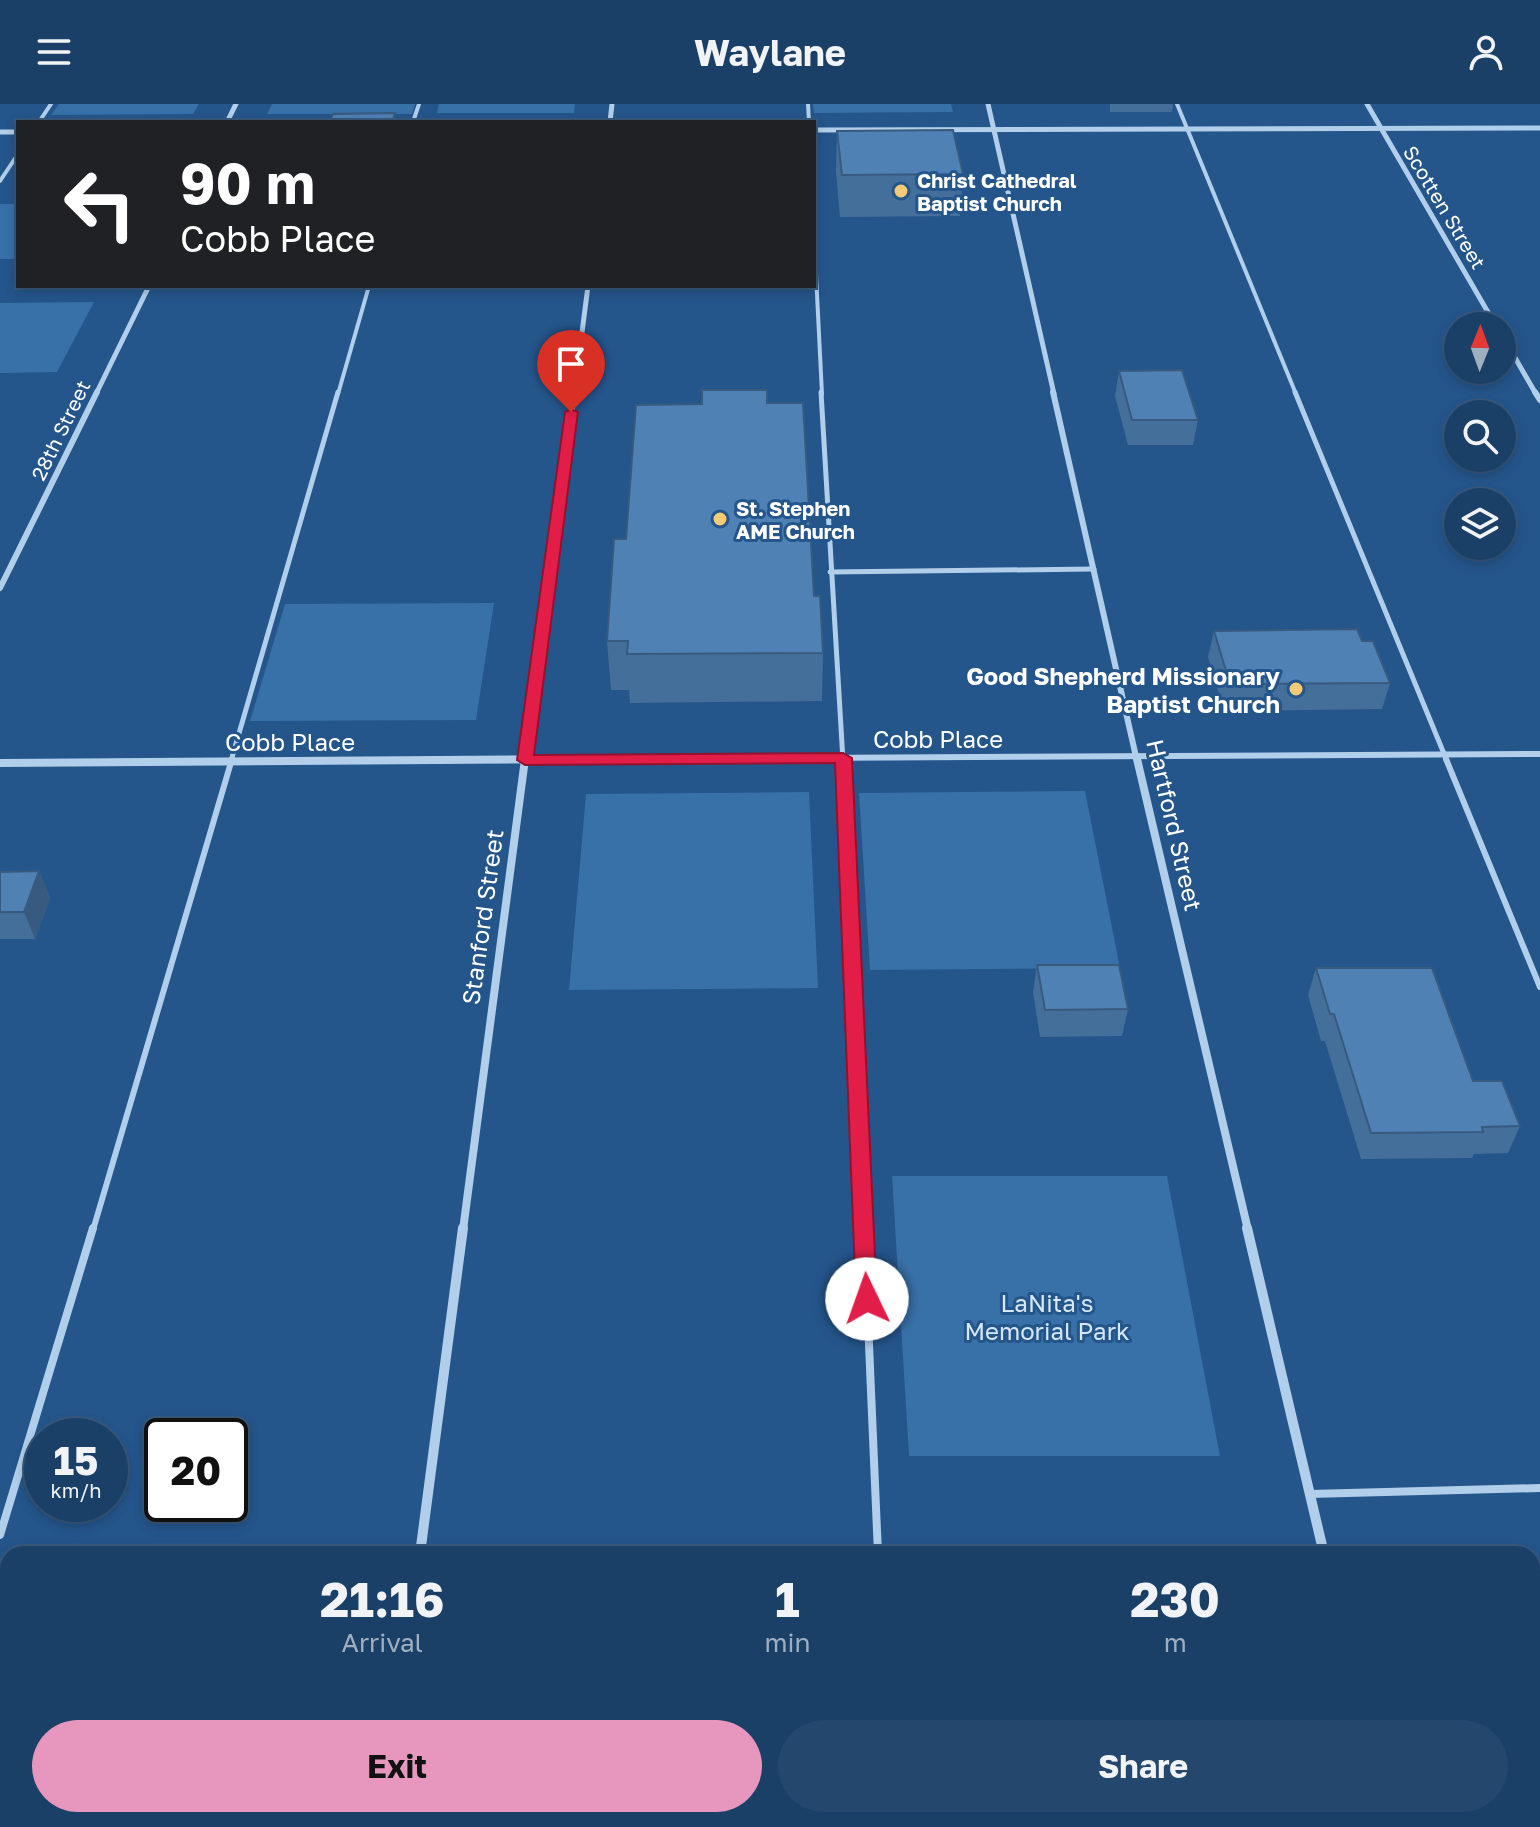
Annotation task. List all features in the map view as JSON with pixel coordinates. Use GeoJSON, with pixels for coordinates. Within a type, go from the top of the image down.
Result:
{"type":"FeatureCollection","features":[{"type":"Feature","properties":{"kind":"street","name":"Hartford Street"},"geometry":{"type":"LineString","coordinates":[[988,104],[1136,756],[1322,1546]]}},
{"type":"Feature","properties":{"kind":"street","name":"Scotten Street"},"geometry":{"type":"LineString","coordinates":[[1367,104],[1488,312]]}},
{"type":"Feature","properties":{"kind":"street"},"geometry":{"type":"LineString","coordinates":[[816,130],[1540,128]]}},
{"type":"Feature","properties":{"kind":"street","name":"28th Street"},"geometry":{"type":"LineString","coordinates":[[0,588],[148,288]]}},
{"type":"Feature","properties":{"kind":"street","name":"Stanford Street"},"geometry":{"type":"LineString","coordinates":[[421,1546],[588,288]]}},
{"type":"Feature","properties":{"kind":"street"},"geometry":{"type":"LineString","coordinates":[[1516,359],[1540,400]]}},
{"type":"Feature","properties":{"kind":"street","name":"Cobb Place"},"geometry":{"type":"LineString","coordinates":[[0,763],[1540,754]]}},
{"type":"Feature","properties":{"kind":"lane"},"geometry":{"type":"LineString","coordinates":[[1177,104],[1540,987]]}},
{"type":"Feature","properties":{"kind":"lane"},"geometry":{"type":"LineString","coordinates":[[0,181],[16,157]]}},
{"type":"Feature","properties":{"kind":"lane"},"geometry":{"type":"LineString","coordinates":[[816,276],[830,572],[843,758],[878,1546]]}},
{"type":"Feature","properties":{"kind":"lane"},"geometry":{"type":"LineString","coordinates":[[0,1535],[141,1070],[368,288]]}},
{"type":"Feature","properties":{"kind":"lane"},"geometry":{"type":"LineString","coordinates":[[830,572],[1094,569]]}},
{"type":"Feature","properties":{"kind":"lane"},"geometry":{"type":"LineString","coordinates":[[1310,1494],[1540,1488]]}},
{"type":"Feature","properties":{"kind":"green space"},"geometry":{"type":"Polygon","coordinates":[[[59,104],[199,104],[193,114],[51,115],[59,104]]]}},
{"type":"Feature","properties":{"kind":"green space"},"geometry":{"type":"Polygon","coordinates":[[[272,104],[415,104],[412,114],[267,114],[272,104]]]}},
{"type":"Feature","properties":{"kind":"green space"},"geometry":{"type":"Polygon","coordinates":[[[439,104],[575,104],[574,113],[437,113],[439,104]]]}},
{"type":"Feature","properties":{"kind":"green space"},"geometry":{"type":"Polygon","coordinates":[[[813,104],[951,104],[953,112],[814,113],[813,104]]]}},
{"type":"Feature","properties":{"kind":"green space"},"geometry":{"type":"Polygon","coordinates":[[[0,204],[16,204],[16,259],[0,259],[0,204]]]}},
{"type":"Feature","properties":{"kind":"green space"},"geometry":{"type":"Polygon","coordinates":[[[94,302],[57,372],[0,373],[0,303],[94,302]]]}},
{"type":"Feature","properties":{"kind":"green space"},"geometry":{"type":"Polygon","coordinates":[[[494,603],[476,720],[250,721],[285,604],[494,603]]]}},
{"type":"Feature","properties":{"kind":"green space"},"geometry":{"type":"Polygon","coordinates":[[[1085,791],[1120,968],[870,970],[859,793],[1085,791]]]}},
{"type":"Feature","properties":{"kind":"green space"},"geometry":{"type":"Polygon","coordinates":[[[809,792],[818,988],[569,990],[586,794],[809,792]]]}},
{"type":"Feature","properties":{"kind":"green space","name":"LaNita's Memorial Park"},"geometry":{"type":"Polygon","coordinates":[[[892,1176],[1167,1176],[1220,1456],[909,1456],[892,1176]]]}},
{"type":"Feature","properties":{"kind":"building"},"geometry":{"type":"Polygon","coordinates":[[[395,113],[393,120],[331,120],[333,114],[395,113]]]}},
{"type":"Feature","properties":{"kind":"building"},"geometry":{"type":"Polygon","coordinates":[[[953,130],[963,174],[842,175],[837,131],[953,130]]]}},
{"type":"Feature","properties":{"kind":"building"},"geometry":{"type":"Polygon","coordinates":[[[1182,370],[1198,420],[1132,420],[1119,371],[1182,370]]]}},
{"type":"Feature","properties":{"kind":"building","name":"St. Stephen AME Church"},"geometry":{"type":"Polygon","coordinates":[[[702,390],[767,390],[767,403],[803,403],[814,596],[820,596],[823,653],[627,654],[628,641],[607,641],[614,539],[626,539],[636,405],[702,404],[702,390]]]}},
{"type":"Feature","properties":{"kind":"building"},"geometry":{"type":"Polygon","coordinates":[[[1357,629],[1362,641],[1373,641],[1390,683],[1230,684],[1214,631],[1357,629]]]}},
{"type":"Feature","properties":{"kind":"building"},"geometry":{"type":"Polygon","coordinates":[[[39,871],[24,912],[0,912],[0,872],[39,871]]]}},
{"type":"Feature","properties":{"kind":"building"},"geometry":{"type":"Polygon","coordinates":[[[1037,965],[1119,965],[1128,1009],[1045,1010],[1037,965]]]}},
{"type":"Feature","properties":{"kind":"building"},"geometry":{"type":"Polygon","coordinates":[[[1316,968],[1432,968],[1473,1081],[1502,1081],[1520,1126],[1482,1127],[1483,1132],[1371,1133],[1334,1014],[1330,1014],[1316,968]]]}},
{"type":"Feature","properties":{"kind":"place","name":"Christ Cathedral Baptist Church"},"geometry":{"type":"Point","coordinates":[901,191]}},
{"type":"Feature","properties":{"kind":"place","name":"St. Stephen AME Church"},"geometry":{"type":"Point","coordinates":[720,519]}},
{"type":"Feature","properties":{"kind":"place","name":"Good Shepherd Missionary Baptist Church"},"geometry":{"type":"Point","coordinates":[1296,689]}},
{"type":"Feature","properties":{"kind":"route"},"geometry":{"type":"LineString","coordinates":[[571,412],[525,760],[843,758],[867,1299]]}}]}
